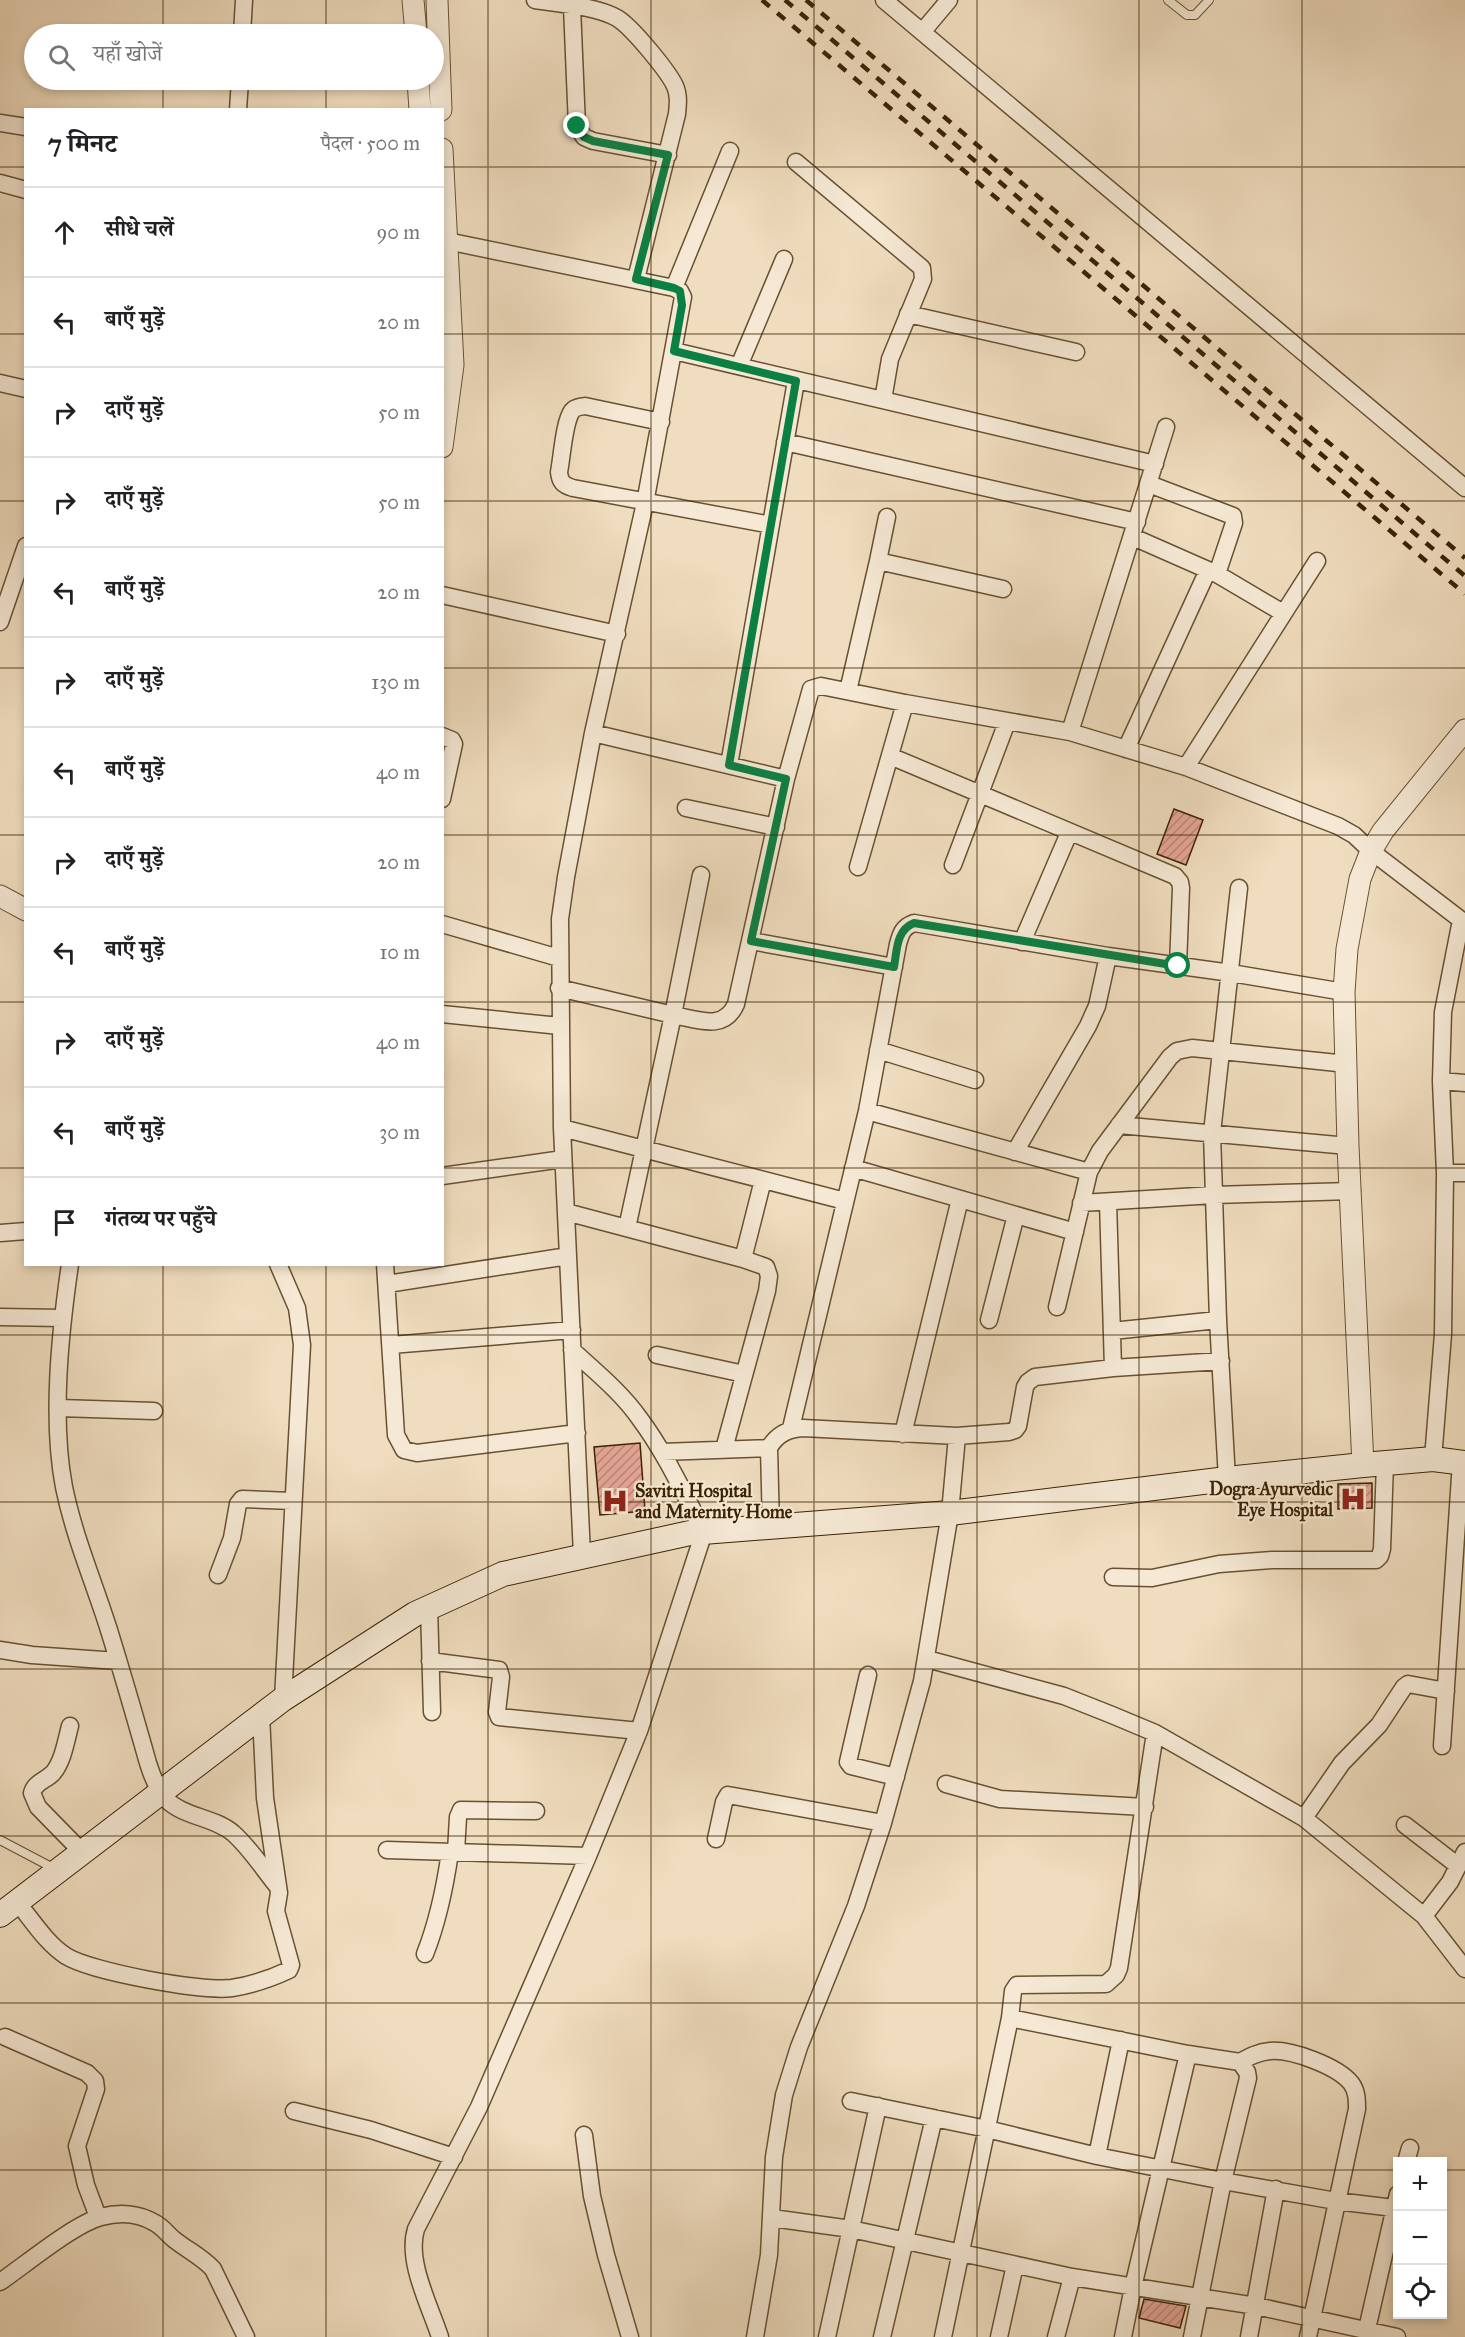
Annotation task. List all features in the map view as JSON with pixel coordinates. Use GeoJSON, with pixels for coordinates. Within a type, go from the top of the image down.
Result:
{"type":"FeatureCollection","features":[{"type":"Feature","properties":{"kind":"main road"},"geometry":{"type":"LineString","coordinates":[[9,1909],[283,1699],[415,1614],[503,1574],[582,1555],[704,1532],[950,1513],[1227,1479],[1374,1464],[1433,1459],[1463,1463]]}},
{"type":"Feature","properties":{"kind":"street"},"geometry":{"type":"LineString","coordinates":[[243,24],[244,0]]}},
{"type":"Feature","properties":{"kind":"street"},"geometry":{"type":"LineString","coordinates":[[413,0],[415,24]]}},
{"type":"Feature","properties":{"kind":"street"},"geometry":{"type":"LineString","coordinates":[[436,0],[437,24]]}},
{"type":"Feature","properties":{"kind":"street"},"geometry":{"type":"LineString","coordinates":[[535,0],[601,12],[617,18],[627,26],[668,74],[675,87],[678,99],[677,114],[636,279]]}},
{"type":"Feature","properties":{"kind":"street"},"geometry":{"type":"LineString","coordinates":[[884,0],[1465,488]]}},
{"type":"Feature","properties":{"kind":"street"},"geometry":{"type":"LineString","coordinates":[[923,31],[949,0]]}},
{"type":"Feature","properties":{"kind":"street"},"geometry":{"type":"LineString","coordinates":[[572,7],[579,132],[593,141],[668,155]]}},
{"type":"Feature","properties":{"kind":"street"},"geometry":{"type":"LineString","coordinates":[[238,108],[239,90]]}},
{"type":"Feature","properties":{"kind":"street"},"geometry":{"type":"LineString","coordinates":[[419,90],[420,108]]}},
{"type":"Feature","properties":{"kind":"street"},"geometry":{"type":"LineString","coordinates":[[440,90],[441,108]]}},
{"type":"Feature","properties":{"kind":"street"},"geometry":{"type":"LineString","coordinates":[[0,123],[24,127]]}},
{"type":"Feature","properties":{"kind":"street"},"geometry":{"type":"LineString","coordinates":[[674,288],[730,151]]}},
{"type":"Feature","properties":{"kind":"street"},"geometry":{"type":"LineString","coordinates":[[796,162],[922,268],[923,279],[886,370],[883,400]]}},
{"type":"Feature","properties":{"kind":"street"},"geometry":{"type":"LineString","coordinates":[[0,183],[24,189]]}},
{"type":"Feature","properties":{"kind":"street"},"geometry":{"type":"LineString","coordinates":[[444,186],[453,365],[444,432]]}},
{"type":"Feature","properties":{"kind":"street"},"geometry":{"type":"LineString","coordinates":[[447,241],[674,288],[680,291],[683,297],[645,503],[593,733],[560,919],[561,1128],[582,1555]]}},
{"type":"Feature","properties":{"kind":"street"},"geometry":{"type":"LineString","coordinates":[[739,366],[784,259]]}},
{"type":"Feature","properties":{"kind":"street"},"geometry":{"type":"LineString","coordinates":[[908,314],[1076,352]]}},
{"type":"Feature","properties":{"kind":"street"},"geometry":{"type":"LineString","coordinates":[[674,351],[1155,464]]}},
{"type":"Feature","properties":{"kind":"street"},"geometry":{"type":"LineString","coordinates":[[729,765],[796,381]]}},
{"type":"Feature","properties":{"kind":"street"},"geometry":{"type":"LineString","coordinates":[[0,383],[24,389]]}},
{"type":"Feature","properties":{"kind":"street"},"geometry":{"type":"LineString","coordinates":[[661,422],[585,406],[577,407],[571,412],[566,431],[559,472],[560,480],[564,485],[645,503],[771,525]]}},
{"type":"Feature","properties":{"kind":"street"},"geometry":{"type":"LineString","coordinates":[[1070,732],[1166,427]]}},
{"type":"Feature","properties":{"kind":"street"},"geometry":{"type":"LineString","coordinates":[[785,442],[1135,529],[1283,613]]}},
{"type":"Feature","properties":{"kind":"street"},"geometry":{"type":"LineString","coordinates":[[1126,749],[1234,523],[1233,516],[1149,484]]}},
{"type":"Feature","properties":{"kind":"street"},"geometry":{"type":"LineString","coordinates":[[848,691],[887,517]]}},
{"type":"Feature","properties":{"kind":"street"},"geometry":{"type":"LineString","coordinates":[[0,621],[24,552]]}},
{"type":"Feature","properties":{"kind":"street"},"geometry":{"type":"LineString","coordinates":[[878,561],[1002,589]]}},
{"type":"Feature","properties":{"kind":"street"},"geometry":{"type":"LineString","coordinates":[[1186,767],[1317,561]]}},
{"type":"Feature","properties":{"kind":"street"},"geometry":{"type":"LineString","coordinates":[[444,595],[617,633]]}},
{"type":"Feature","properties":{"kind":"street"},"geometry":{"type":"LineString","coordinates":[[560,988],[673,1015],[714,1022],[724,1021],[732,1013],[751,941],[786,779],[811,689],[821,686],[1070,732],[1186,767],[1338,826],[1354,835],[1371,851],[1463,914],[1461,939],[1443,1012],[1441,1081],[1445,1173],[1443,1334],[1433,1459]]}},
{"type":"Feature","properties":{"kind":"street"},"geometry":{"type":"LineString","coordinates":[[858,867],[905,703]]}},
{"type":"Feature","properties":{"kind":"street"},"geometry":{"type":"LineString","coordinates":[[953,865],[1007,722]]}},
{"type":"Feature","properties":{"kind":"street"},"geometry":{"type":"LineString","coordinates":[[1113,1577],[1152,1578],[1219,1564],[1272,1560],[1376,1560],[1380,1556],[1382,1549],[1348,1146],[1344,992],[1347,949],[1360,879],[1371,851],[1383,831],[1465,730]]}},
{"type":"Feature","properties":{"kind":"street"},"geometry":{"type":"LineString","coordinates":[[593,733],[786,779]]}},
{"type":"Feature","properties":{"kind":"street"},"geometry":{"type":"LineString","coordinates":[[444,737],[452,740],[454,744],[444,791]]}},
{"type":"Feature","properties":{"kind":"street"},"geometry":{"type":"LineString","coordinates":[[890,756],[1175,876],[1180,882],[1178,966]]}},
{"type":"Feature","properties":{"kind":"street"},"geometry":{"type":"LineString","coordinates":[[686,808],[776,827]]}},
{"type":"Feature","properties":{"kind":"street"},"geometry":{"type":"LineString","coordinates":[[1022,942],[1069,833]]}},
{"type":"Feature","properties":{"kind":"street"},"geometry":{"type":"LineString","coordinates":[[627,1228],[673,1015],[700,875]]}},
{"type":"Feature","properties":{"kind":"street"},"geometry":{"type":"LineString","coordinates":[[1227,1479],[1218,1320],[1212,1133],[1239,888]]}},
{"type":"Feature","properties":{"kind":"street"},"geometry":{"type":"LineString","coordinates":[[0,896],[24,909]]}},
{"type":"Feature","properties":{"kind":"street"},"geometry":{"type":"LineString","coordinates":[[791,1428],[867,1111],[901,933],[906,926],[914,923],[1108,957],[1231,973],[1344,992]]}},
{"type":"Feature","properties":{"kind":"street"},"geometry":{"type":"LineString","coordinates":[[444,930],[559,958]]}},
{"type":"Feature","properties":{"kind":"street"},"geometry":{"type":"LineString","coordinates":[[751,941],[894,967]]}},
{"type":"Feature","properties":{"kind":"street"},"geometry":{"type":"LineString","coordinates":[[1016,1152],[1088,1026],[1097,1006],[1108,957]]}},
{"type":"Feature","properties":{"kind":"street"},"geometry":{"type":"LineString","coordinates":[[444,1014],[560,1026]]}},
{"type":"Feature","properties":{"kind":"street"},"geometry":{"type":"LineString","coordinates":[[1057,1307],[1089,1172],[1100,1151],[1170,1057],[1178,1050],[1185,1048],[1222,1050],[1347,1064]]}},
{"type":"Feature","properties":{"kind":"street"},"geometry":{"type":"LineString","coordinates":[[879,1050],[975,1080]]}},
{"type":"Feature","properties":{"kind":"street"},"geometry":{"type":"LineString","coordinates":[[1441,1081],[1465,1083]]}},
{"type":"Feature","properties":{"kind":"street"},"geometry":{"type":"LineString","coordinates":[[867,1111],[1089,1172]]}},
{"type":"Feature","properties":{"kind":"street"},"geometry":{"type":"LineString","coordinates":[[1119,1125],[1348,1146]]}},
{"type":"Feature","properties":{"kind":"street"},"geometry":{"type":"LineString","coordinates":[[561,1128],[846,1201]]}},
{"type":"Feature","properties":{"kind":"street"},"geometry":{"type":"LineString","coordinates":[[444,1176],[563,1159]]}},
{"type":"Feature","properties":{"kind":"street"},"geometry":{"type":"LineString","coordinates":[[853,1168],[1075,1232]]}},
{"type":"Feature","properties":{"kind":"street"},"geometry":{"type":"LineString","coordinates":[[1445,1173],[1465,1173]]}},
{"type":"Feature","properties":{"kind":"street"},"geometry":{"type":"LineString","coordinates":[[743,1258],[763,1180]]}},
{"type":"Feature","properties":{"kind":"street"},"geometry":{"type":"LineString","coordinates":[[1081,1203],[1214,1195],[1352,1191]]}},
{"type":"Feature","properties":{"kind":"street"},"geometry":{"type":"LineString","coordinates":[[903,1434],[960,1199]]}},
{"type":"Feature","properties":{"kind":"street"},"geometry":{"type":"LineString","coordinates":[[1108,1202],[1113,1368]]}},
{"type":"Feature","properties":{"kind":"street"},"geometry":{"type":"LineString","coordinates":[[566,1212],[743,1258],[766,1268],[770,1276],[724,1449]]}},
{"type":"Feature","properties":{"kind":"street"},"geometry":{"type":"LineString","coordinates":[[989,1320],[1016,1215]]}},
{"type":"Feature","properties":{"kind":"street"},"geometry":{"type":"LineString","coordinates":[[0,1233],[24,1231]]}},
{"type":"Feature","properties":{"kind":"street"},"geometry":{"type":"LineString","coordinates":[[387,1284],[568,1256]]}},
{"type":"Feature","properties":{"kind":"street"},"geometry":{"type":"LineString","coordinates":[[70,1266],[62,1318],[59,1408],[64,1485],[75,1535],[118,1661],[148,1763],[160,1792],[173,1805],[221,1824],[234,1834],[278,1887]]}},
{"type":"Feature","properties":{"kind":"street"},"geometry":{"type":"LineString","coordinates":[[279,1266],[297,1308],[302,1345],[283,1699]]}},
{"type":"Feature","properties":{"kind":"street"},"geometry":{"type":"LineString","coordinates":[[385,1266],[396,1435],[404,1450],[417,1453],[577,1433]]}},
{"type":"Feature","properties":{"kind":"street"},"geometry":{"type":"LineString","coordinates":[[0,1317],[62,1318]]}},
{"type":"Feature","properties":{"kind":"street"},"geometry":{"type":"LineString","coordinates":[[1112,1331],[1218,1320]]}},
{"type":"Feature","properties":{"kind":"street"},"geometry":{"type":"LineString","coordinates":[[391,1345],[572,1330]]}},
{"type":"Feature","properties":{"kind":"street"},"geometry":{"type":"LineString","coordinates":[[440,2337],[413,2258],[413,2239],[502,2058],[588,1856],[639,1731],[704,1532],[662,1452],[639,1417],[615,1389],[572,1350]]}},
{"type":"Feature","properties":{"kind":"street"},"geometry":{"type":"LineString","coordinates":[[657,1355],[744,1374]]}},
{"type":"Feature","properties":{"kind":"street"},"geometry":{"type":"LineString","coordinates":[[771,1527],[770,1448],[774,1440],[791,1428],[957,1436],[1015,1430],[1020,1419],[1026,1387],[1031,1379],[1113,1368],[1221,1361]]}},
{"type":"Feature","properties":{"kind":"street"},"geometry":{"type":"LineString","coordinates":[[59,1408],[154,1411]]}},
{"type":"Feature","properties":{"kind":"street"},"geometry":{"type":"LineString","coordinates":[[755,2337],[770,2255],[774,2157],[784,2095],[799,2047],[855,1906],[884,1823],[896,1778],[927,1659],[950,1513],[957,1436]]}},
{"type":"Feature","properties":{"kind":"street"},"geometry":{"type":"LineString","coordinates":[[662,1452],[770,1448]]}},
{"type":"Feature","properties":{"kind":"street"},"geometry":{"type":"LineString","coordinates":[[1442,1746],[1463,1463]]}},
{"type":"Feature","properties":{"kind":"street"},"geometry":{"type":"LineString","coordinates":[[218,1575],[232,1538],[238,1504],[242,1499],[292,1501]]}},
{"type":"Feature","properties":{"kind":"street"},"geometry":{"type":"LineString","coordinates":[[429,1607],[432,1712]]}},
{"type":"Feature","properties":{"kind":"street"},"geometry":{"type":"LineString","coordinates":[[0,1650],[32,1655],[118,1661]]}},
{"type":"Feature","properties":{"kind":"street"},"geometry":{"type":"LineString","coordinates":[[927,1659],[1064,1696],[1155,1733],[1304,1818],[1424,1916],[1465,1969]]}},
{"type":"Feature","properties":{"kind":"street"},"geometry":{"type":"LineString","coordinates":[[430,1661],[499,1670],[501,1677],[497,1712],[499,1717],[639,1731]]}},
{"type":"Feature","properties":{"kind":"street"},"geometry":{"type":"LineString","coordinates":[[868,1675],[848,1762],[851,1767],[896,1778]]}},
{"type":"Feature","properties":{"kind":"street"},"geometry":{"type":"LineString","coordinates":[[1304,1818],[1342,1763],[1379,1725],[1404,1686],[1408,1684],[1446,1691]]}},
{"type":"Feature","properties":{"kind":"street"},"geometry":{"type":"LineString","coordinates":[[9,1909],[55,1947],[82,1964],[169,1983],[204,1988],[232,1988],[291,1969],[276,1911],[278,1887],[266,1798],[261,1715]]}},
{"type":"Feature","properties":{"kind":"street"},"geometry":{"type":"LineString","coordinates":[[70,1726],[58,1764],[52,1774],[33,1787],[32,1793],[38,1807],[83,1853]]}},
{"type":"Feature","properties":{"kind":"street"},"geometry":{"type":"LineString","coordinates":[[943,2337],[1010,2018],[1013,1991],[1017,1985],[1106,1984],[1116,1976],[1145,1807],[1155,1733]]}},
{"type":"Feature","properties":{"kind":"street"},"geometry":{"type":"LineString","coordinates":[[946,1784],[1000,1799],[1145,1807]]}},
{"type":"Feature","properties":{"kind":"street"},"geometry":{"type":"LineString","coordinates":[[716,1839],[726,1798],[732,1795],[791,1808],[884,1823]]}},
{"type":"Feature","properties":{"kind":"street"},"geometry":{"type":"LineString","coordinates":[[424,1954],[434,1931],[461,1810],[536,1811]]}},
{"type":"Feature","properties":{"kind":"street"},"geometry":{"type":"LineString","coordinates":[[1405,1825],[1461,1858],[1450,1882],[1424,1916]]}},
{"type":"Feature","properties":{"kind":"street"},"geometry":{"type":"LineString","coordinates":[[387,1850],[588,1856]]}},
{"type":"Feature","properties":{"kind":"street"},"geometry":{"type":"LineString","coordinates":[[1010,2018],[1188,2054],[1240,2062],[1245,2067],[1248,2078],[1222,2181],[1192,2337]]}},
{"type":"Feature","properties":{"kind":"street"},"geometry":{"type":"LineString","coordinates":[[5,2037],[87,2073],[95,2081],[96,2089],[77,2146],[86,2184],[98,2217]]}},
{"type":"Feature","properties":{"kind":"street"},"geometry":{"type":"LineString","coordinates":[[1097,2156],[1121,2040]]}},
{"type":"Feature","properties":{"kind":"street"},"geometry":{"type":"LineString","coordinates":[[1240,2062],[1267,2051],[1287,2052],[1312,2060],[1340,2074],[1351,2084],[1357,2095],[1358,2109],[1308,2337]]}},
{"type":"Feature","properties":{"kind":"street"},"geometry":{"type":"LineString","coordinates":[[1123,2337],[1188,2054]]}},
{"type":"Feature","properties":{"kind":"street"},"geometry":{"type":"LineString","coordinates":[[851,2101],[987,2128],[1097,2156],[1222,2181],[1336,2201],[1393,2201]]}},
{"type":"Feature","properties":{"kind":"street"},"geometry":{"type":"LineString","coordinates":[[827,2337],[878,2106]]}},
{"type":"Feature","properties":{"kind":"street"},"geometry":{"type":"LineString","coordinates":[[294,2111],[371,2130],[454,2157]]}},
{"type":"Feature","properties":{"kind":"street"},"geometry":{"type":"LineString","coordinates":[[882,2337],[934,2118]]}},
{"type":"Feature","properties":{"kind":"street"},"geometry":{"type":"LineString","coordinates":[[584,2135],[592,2196],[606,2255],[630,2337]]}},
{"type":"Feature","properties":{"kind":"street"},"geometry":{"type":"LineString","coordinates":[[1249,2337],[1276,2189]]}},
{"type":"Feature","properties":{"kind":"street"},"geometry":{"type":"LineString","coordinates":[[1367,2329],[1394,2211]]}},
{"type":"Feature","properties":{"kind":"street"},"geometry":{"type":"LineString","coordinates":[[0,2282],[72,2232],[98,2217],[118,2213],[146,2219],[157,2224],[213,2269],[246,2337]]}},
{"type":"Feature","properties":{"kind":"street"},"geometry":{"type":"LineString","coordinates":[[772,2218],[850,2229],[1072,2277],[1256,2306],[1397,2337]]}},
{"type":"Feature","properties":{"kind":"street"},"geometry":{"type":"LineString","coordinates":[[999,2337],[1015,2265]]}},
{"type":"Feature","properties":{"kind":"street"},"geometry":{"type":"LineString","coordinates":[[1056,2337],[1072,2277]]}},
{"type":"Feature","properties":{"kind":"lane"},"geometry":{"type":"LineString","coordinates":[[1168,0],[1187,15],[1195,15],[1209,0]]}},
{"type":"Feature","properties":{"kind":"lane"},"geometry":{"type":"LineString","coordinates":[[0,1840],[60,1872]]}},
{"type":"Feature","properties":{"kind":"building"},"geometry":{"type":"Polygon","coordinates":[[[1174,809],[1203,820],[1186,865],[1157,854],[1174,809]]]}},
{"type":"Feature","properties":{"kind":"building"},"geometry":{"type":"Polygon","coordinates":[[[640,1443],[645,1511],[600,1515],[594,1447],[640,1443]]]}},
{"type":"Feature","properties":{"kind":"building"},"geometry":{"type":"Polygon","coordinates":[[[1372,1483],[1372,1508],[1338,1509],[1338,1484],[1372,1483]]]}},
{"type":"Feature","properties":{"kind":"building"},"geometry":{"type":"Polygon","coordinates":[[[1144,2299],[1186,2306],[1180,2328],[1139,2318],[1144,2299]]]}},
{"type":"Feature","properties":{"kind":"railway"},"geometry":{"type":"LineString","coordinates":[[762,0],[1465,594]]}},
{"type":"Feature","properties":{"kind":"railway"},"geometry":{"type":"LineString","coordinates":[[785,0],[1465,576]]}},
{"type":"Feature","properties":{"kind":"railway"},"geometry":{"type":"LineString","coordinates":[[806,0],[1465,558]]}},
{"type":"Feature","properties":{"kind":"place","name":"Dogra Ayurvedic Eye Hospital"},"geometry":{"type":"Point","coordinates":[1353,1499]}},
{"type":"Feature","properties":{"kind":"place","name":"Savitri Hospital and Maternity Home"},"geometry":{"type":"Point","coordinates":[615,1501]}},
{"type":"Feature","properties":{"kind":"route"},"geometry":{"type":"LineString","coordinates":[[577,126],[584,137],[593,141],[668,155],[636,279],[680,291],[683,297],[674,351],[796,381],[729,765],[786,779],[751,941],[894,967],[901,933],[906,926],[914,923],[1108,957],[1178,966]]}}]}
